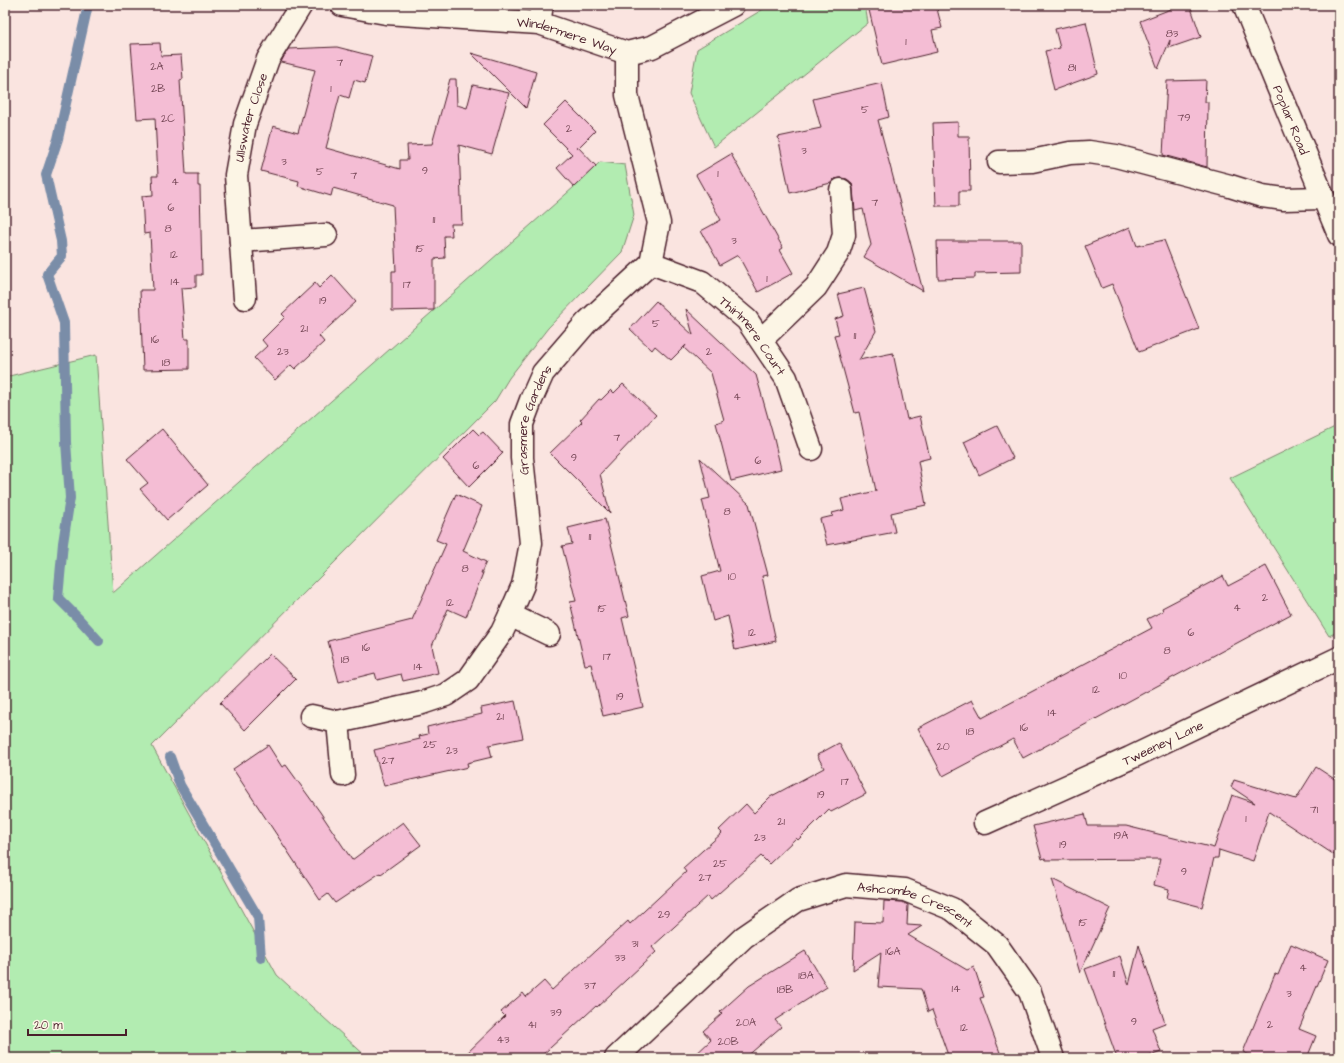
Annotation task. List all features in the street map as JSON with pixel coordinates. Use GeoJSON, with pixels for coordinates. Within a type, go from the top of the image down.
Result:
{"type":"FeatureCollection","features":[{"type":"Feature","properties":{"kind":"street","name":"Ullswater Close"},"geometry":{"type":"LineString","coordinates":[[245,298],[236,175],[245,124],[268,59],[301,5]]}},
{"type":"Feature","properties":{"kind":"street","name":"Windermere Way"},"geometry":{"type":"LineString","coordinates":[[342,5],[386,13],[541,14],[627,53],[652,47],[732,5]]}},
{"type":"Feature","properties":{"kind":"street","name":"Poplar Road"},"geometry":{"type":"LineString","coordinates":[[1244,5],[1339,235]]}},
{"type":"Feature","properties":{"kind":"street"},"geometry":{"type":"LineString","coordinates":[[627,53],[627,95],[659,222],[651,263]]}},
{"type":"Feature","properties":{"kind":"street"},"geometry":{"type":"LineString","coordinates":[[1000,162],[1032,161],[1070,153],[1089,152],[1131,160],[1262,196],[1284,199],[1323,198]]}},
{"type":"Feature","properties":{"kind":"street"},"geometry":{"type":"LineString","coordinates":[[761,340],[816,287],[838,253],[844,235],[840,190]]}},
{"type":"Feature","properties":{"kind":"street"},"geometry":{"type":"LineString","coordinates":[[241,241],[326,235]]}},
{"type":"Feature","properties":{"kind":"street","name":"Thirlmere Court"},"geometry":{"type":"LineString","coordinates":[[651,263],[702,282],[747,320],[786,378],[811,449]]}},
{"type":"Feature","properties":{"kind":"street","name":"Grasmere Gardens"},"geometry":{"type":"LineString","coordinates":[[311,716],[338,722],[422,703],[446,695],[468,680],[502,632],[523,585],[531,543],[522,458],[522,424],[531,400],[543,373],[588,322],[651,263]]}},
{"type":"Feature","properties":{"kind":"street"},"geometry":{"type":"LineString","coordinates":[[510,614],[549,634]]}},
{"type":"Feature","properties":{"kind":"street","name":"Tweeney Lane"},"geometry":{"type":"LineString","coordinates":[[985,823],[1130,758],[1339,658]]}},
{"type":"Feature","properties":{"kind":"street"},"geometry":{"type":"LineString","coordinates":[[338,722],[343,775]]}},
{"type":"Feature","properties":{"kind":"street","name":"Ashcombe Crescent"},"geometry":{"type":"LineString","coordinates":[[616,1058],[744,937],[798,900],[846,885],[905,890],[952,909],[997,945],[1030,992],[1053,1058]]}},
{"type":"Feature","properties":{"kind":"green space"},"geometry":{"type":"Polygon","coordinates":[[[770,5],[865,5],[868,23],[714,147],[689,93],[697,49],[770,5]]]}},
{"type":"Feature","properties":{"kind":"green space"},"geometry":{"type":"Polygon","coordinates":[[[600,162],[625,165],[634,215],[622,252],[548,328],[509,378],[495,401],[152,746],[277,975],[368,1058],[5,1058],[5,377],[96,355],[113,593],[574,187],[600,162]]]}},
{"type":"Feature","properties":{"kind":"green space"},"geometry":{"type":"Polygon","coordinates":[[[1339,425],[1339,631],[1329,636],[1230,478],[1339,425]]]}},
{"type":"Feature","properties":{"kind":"building"},"geometry":{"type":"Polygon","coordinates":[[[892,5],[936,5],[942,28],[932,30],[937,52],[882,65],[869,10],[892,5]]]}},
{"type":"Feature","properties":{"kind":"building"},"geometry":{"type":"Polygon","coordinates":[[[1172,5],[1190,5],[1201,37],[1169,48],[1170,40],[1158,69],[1140,21],[1171,9],[1172,5]]]}},
{"type":"Feature","properties":{"kind":"building"},"geometry":{"type":"Polygon","coordinates":[[[1086,22],[1098,74],[1054,90],[1045,51],[1060,48],[1055,29],[1086,22]]]}},
{"type":"Feature","properties":{"kind":"building"},"geometry":{"type":"Polygon","coordinates":[[[160,43],[161,56],[181,55],[183,79],[180,80],[186,174],[198,174],[198,186],[200,186],[202,275],[196,275],[196,287],[181,288],[185,339],[189,339],[189,369],[143,370],[140,290],[153,290],[150,233],[144,234],[142,196],[153,195],[152,176],[158,176],[155,118],[137,119],[131,44],[160,43]]]}},
{"type":"Feature","properties":{"kind":"building"},"geometry":{"type":"Polygon","coordinates":[[[337,47],[372,56],[365,83],[354,80],[349,98],[340,95],[326,148],[400,169],[400,160],[408,160],[407,145],[432,144],[450,79],[456,79],[457,105],[467,108],[473,85],[509,93],[492,154],[459,145],[462,224],[451,224],[452,236],[444,236],[445,258],[434,259],[434,310],[392,311],[392,271],[396,271],[393,205],[333,188],[331,196],[298,186],[299,181],[261,171],[273,126],[298,133],[315,70],[281,62],[288,49],[337,47]]]}},
{"type":"Feature","properties":{"kind":"building"},"geometry":{"type":"Polygon","coordinates":[[[471,53],[536,72],[526,108],[471,53]]]}},
{"type":"Feature","properties":{"kind":"building"},"geometry":{"type":"Polygon","coordinates":[[[1206,80],[1205,102],[1208,102],[1207,167],[1163,155],[1167,81],[1206,80]]]}},
{"type":"Feature","properties":{"kind":"building"},"geometry":{"type":"Polygon","coordinates":[[[882,83],[889,117],[878,120],[923,291],[864,257],[871,245],[863,209],[855,211],[852,183],[847,179],[834,179],[831,183],[790,193],[778,137],[821,128],[813,99],[882,83]]]}},
{"type":"Feature","properties":{"kind":"building"},"geometry":{"type":"Polygon","coordinates":[[[566,102],[595,131],[578,148],[596,166],[574,187],[557,168],[572,154],[543,125],[566,102]]]}},
{"type":"Feature","properties":{"kind":"building"},"geometry":{"type":"Polygon","coordinates":[[[958,122],[958,136],[969,136],[970,191],[959,191],[959,206],[936,206],[933,123],[958,122]]]}},
{"type":"Feature","properties":{"kind":"building"},"geometry":{"type":"Polygon","coordinates":[[[731,154],[783,248],[780,250],[793,273],[758,292],[738,255],[720,265],[701,231],[721,220],[696,175],[731,154]]]}},
{"type":"Feature","properties":{"kind":"building"},"geometry":{"type":"Polygon","coordinates":[[[1130,227],[1137,246],[1164,240],[1199,329],[1139,352],[1112,284],[1102,288],[1085,246],[1130,227]]]}},
{"type":"Feature","properties":{"kind":"building"},"geometry":{"type":"Polygon","coordinates":[[[937,241],[1021,241],[1021,272],[975,273],[975,278],[938,279],[937,241]]]}},
{"type":"Feature","properties":{"kind":"building"},"geometry":{"type":"Polygon","coordinates":[[[332,275],[356,302],[319,336],[324,342],[295,369],[291,365],[275,380],[254,358],[267,346],[262,340],[285,317],[282,314],[315,283],[319,288],[332,275]]]}},
{"type":"Feature","properties":{"kind":"building"},"geometry":{"type":"Polygon","coordinates":[[[864,288],[876,331],[859,360],[893,353],[907,419],[920,416],[930,458],[918,461],[926,505],[891,513],[895,532],[827,545],[820,519],[833,516],[832,513],[844,510],[841,499],[876,491],[859,412],[855,413],[834,335],[839,334],[835,319],[844,316],[838,294],[864,288]]]}},
{"type":"Feature","properties":{"kind":"building"},"geometry":{"type":"Polygon","coordinates":[[[656,301],[693,335],[686,309],[756,375],[781,469],[731,481],[716,423],[724,420],[711,373],[684,348],[686,345],[671,360],[655,346],[652,350],[630,329],[656,301]]]}},
{"type":"Feature","properties":{"kind":"building"},"geometry":{"type":"Polygon","coordinates":[[[623,384],[656,415],[600,474],[610,513],[550,453],[582,422],[580,420],[599,399],[601,400],[611,390],[614,393],[623,384]]]}},
{"type":"Feature","properties":{"kind":"building"},"geometry":{"type":"Polygon","coordinates":[[[997,426],[1013,458],[979,475],[964,442],[997,426]]]}},
{"type":"Feature","properties":{"kind":"building"},"geometry":{"type":"Polygon","coordinates":[[[162,429],[208,485],[167,520],[140,489],[148,483],[127,459],[162,429]]]}},
{"type":"Feature","properties":{"kind":"building"},"geometry":{"type":"Polygon","coordinates":[[[473,429],[479,435],[483,432],[503,453],[469,487],[443,459],[473,429]]]}},
{"type":"Feature","properties":{"kind":"building"},"geometry":{"type":"Polygon","coordinates":[[[700,458],[749,504],[768,575],[762,576],[776,641],[735,650],[728,616],[713,621],[702,576],[720,571],[702,500],[710,498],[700,458]]]}},
{"type":"Feature","properties":{"kind":"building"},"geometry":{"type":"Polygon","coordinates":[[[456,494],[482,506],[463,551],[486,562],[466,617],[448,609],[432,646],[438,673],[403,681],[401,674],[377,680],[375,673],[339,682],[328,641],[412,620],[446,544],[436,540],[456,494]]]}},
{"type":"Feature","properties":{"kind":"building"},"geometry":{"type":"Polygon","coordinates":[[[605,519],[629,616],[622,618],[643,707],[603,716],[591,664],[585,665],[570,602],[576,601],[562,546],[572,544],[568,528],[605,519]]]}},
{"type":"Feature","properties":{"kind":"building"},"geometry":{"type":"Polygon","coordinates":[[[1266,566],[1291,614],[1023,758],[1013,739],[943,776],[918,728],[972,700],[982,718],[1152,628],[1147,619],[1163,611],[1162,608],[1223,576],[1228,586],[1266,566]]]}},
{"type":"Feature","properties":{"kind":"building"},"geometry":{"type":"Polygon","coordinates":[[[270,654],[296,679],[245,730],[220,703],[270,654]]]}},
{"type":"Feature","properties":{"kind":"building"},"geometry":{"type":"Polygon","coordinates":[[[515,701],[523,738],[489,745],[492,757],[467,763],[468,767],[384,786],[374,750],[420,739],[419,736],[428,734],[427,727],[482,714],[481,708],[515,701]]]}},
{"type":"Feature","properties":{"kind":"building"},"geometry":{"type":"Polygon","coordinates":[[[839,743],[866,794],[831,812],[829,809],[798,840],[796,838],[769,864],[761,856],[711,900],[708,896],[652,947],[656,952],[539,1058],[462,1058],[505,1016],[501,1012],[523,993],[526,997],[544,981],[552,990],[628,921],[630,924],[686,872],[683,868],[722,833],[719,830],[746,804],[754,813],[770,797],[824,768],[817,755],[839,743]]]}},
{"type":"Feature","properties":{"kind":"building"},"geometry":{"type":"Polygon","coordinates":[[[268,745],[282,767],[286,765],[352,860],[403,822],[421,845],[381,874],[380,873],[335,903],[328,894],[320,900],[233,769],[268,745]]]}},
{"type":"Feature","properties":{"kind":"building"},"geometry":{"type":"Polygon","coordinates":[[[1316,767],[1339,782],[1339,858],[1269,812],[1253,861],[1219,850],[1218,858],[1214,858],[1202,907],[1167,898],[1169,889],[1154,885],[1160,859],[1042,859],[1033,826],[1085,814],[1088,826],[1126,826],[1214,848],[1232,795],[1255,803],[1231,787],[1234,780],[1296,799],[1316,767]]]}},
{"type":"Feature","properties":{"kind":"building"},"geometry":{"type":"Polygon","coordinates":[[[1052,879],[1110,908],[1080,973],[1052,879]]]}},
{"type":"Feature","properties":{"kind":"building"},"geometry":{"type":"Polygon","coordinates":[[[884,901],[902,902],[908,905],[907,925],[922,926],[908,935],[967,970],[974,967],[984,997],[980,998],[1002,1058],[949,1058],[932,1010],[928,1012],[921,989],[878,987],[881,952],[853,970],[855,922],[883,923],[884,901]]]}},
{"type":"Feature","properties":{"kind":"building"},"geometry":{"type":"Polygon","coordinates":[[[1291,944],[1328,960],[1299,1029],[1316,1036],[1307,1058],[1256,1058],[1243,1052],[1275,974],[1278,975],[1291,944]]]}},
{"type":"Feature","properties":{"kind":"building"},"geometry":{"type":"Polygon","coordinates":[[[1139,945],[1165,1023],[1152,1028],[1161,1052],[1145,1058],[1117,1058],[1085,969],[1120,956],[1129,985],[1139,945]]]}},
{"type":"Feature","properties":{"kind":"building"},"geometry":{"type":"Polygon","coordinates":[[[805,951],[827,987],[775,1020],[781,1027],[745,1058],[692,1058],[711,1040],[703,1031],[722,1014],[720,1012],[749,986],[805,951]]]}},
{"type":"Feature","properties":{"kind":"waterway"},"geometry":{"type":"LineString","coordinates":[[88,5],[58,139],[46,175],[61,241],[62,256],[47,274],[64,323],[66,442],[70,498],[63,543],[58,598],[99,641]]}},
{"type":"Feature","properties":{"kind":"waterway"},"geometry":{"type":"LineString","coordinates":[[170,757],[180,785],[258,917],[261,958]]}}]}
